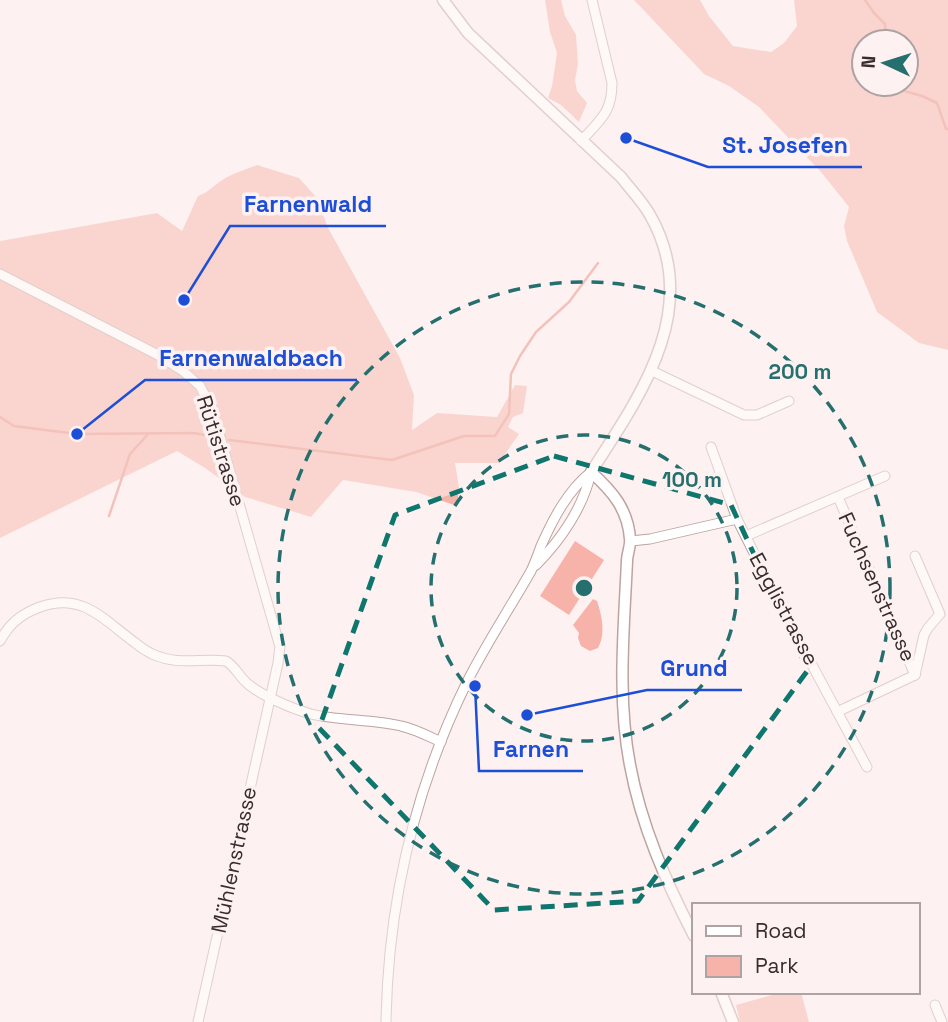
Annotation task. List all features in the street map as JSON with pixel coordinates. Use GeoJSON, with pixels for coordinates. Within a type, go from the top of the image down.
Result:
{"type":"FeatureCollection","features":[{"type":"Feature","properties":{"kind":"street"},"geometry":{"type":"LineString","coordinates":[[443,0],[468,33],[621,177],[653,221],[666,256],[670,285],[668,320],[652,371],[592,472],[588,489],[575,514],[559,538],[533,568]]}},
{"type":"Feature","properties":{"kind":"street"},"geometry":{"type":"LineString","coordinates":[[581,141],[604,116],[612,96],[610,75],[592,0]]}},
{"type":"Feature","properties":{"kind":"street","name":"Rütistrasse"},"geometry":{"type":"LineString","coordinates":[[0,274],[158,355],[200,386],[212,409],[280,646],[270,697]]}},
{"type":"Feature","properties":{"kind":"street"},"geometry":{"type":"LineString","coordinates":[[652,371],[744,415],[757,415],[789,401]]}},
{"type":"Feature","properties":{"kind":"street","name":"Egglistrasse"},"geometry":{"type":"LineString","coordinates":[[711,447],[737,519],[867,767]]}},
{"type":"Feature","properties":{"kind":"street"},"geometry":{"type":"LineString","coordinates":[[592,472],[624,509],[631,541],[627,561],[623,648],[624,718],[630,766],[646,827],[692,931]]}},
{"type":"Feature","properties":{"kind":"street"},"geometry":{"type":"LineString","coordinates":[[386,1022],[391,946],[402,873],[418,808],[441,742],[478,662],[533,568],[544,540],[564,504],[580,480],[592,472]]}},
{"type":"Feature","properties":{"kind":"street"},"geometry":{"type":"LineString","coordinates":[[746,536],[885,476]]}},
{"type":"Feature","properties":{"kind":"street","name":"Fuchsenstrasse"},"geometry":{"type":"LineString","coordinates":[[837,712],[915,675],[838,497]]}},
{"type":"Feature","properties":{"kind":"street"},"geometry":{"type":"LineString","coordinates":[[631,541],[737,519]]}},
{"type":"Feature","properties":{"kind":"street"},"geometry":{"type":"LineString","coordinates":[[915,556],[940,614],[924,635],[915,675]]}},
{"type":"Feature","properties":{"kind":"street"},"geometry":{"type":"LineString","coordinates":[[0,641],[8,628],[29,611],[50,604],[76,603],[96,611],[149,653],[175,662],[226,661],[233,665],[250,686],[309,713],[401,726],[441,742]]}},
{"type":"Feature","properties":{"kind":"street","name":"Mühlenstrasse"},"geometry":{"type":"LineString","coordinates":[[198,1022],[270,697]]}},
{"type":"Feature","properties":{"kind":"street"},"geometry":{"type":"LineString","coordinates":[[722,994],[733,1022]]}},
{"type":"Feature","properties":{"kind":"street"},"geometry":{"type":"LineString","coordinates":[[935,1004],[942,1022]]}},
{"type":"Feature","properties":{"kind":"highlighted area"},"geometry":{"type":"Polygon","coordinates":[[[554,456],[731,505],[808,670],[638,901],[494,910],[319,728],[395,515],[554,456]]]}},
{"type":"Feature","properties":{"kind":"green space"},"geometry":{"type":"Polygon","coordinates":[[[545,0],[561,0],[565,16],[576,35],[578,64],[575,80],[577,91],[587,103],[579,122],[561,105],[548,98],[557,53],[550,32],[545,0]]]}},
{"type":"Feature","properties":{"kind":"green space"},"geometry":{"type":"Polygon","coordinates":[[[634,0],[700,0],[733,46],[771,52],[784,43],[797,26],[794,0],[948,0],[948,350],[919,343],[877,312],[847,241],[844,226],[849,207],[821,172],[759,107],[729,86],[704,74],[634,0]]]}},
{"type":"Feature","properties":{"kind":"green space"},"geometry":{"type":"Polygon","coordinates":[[[257,165],[299,178],[318,199],[327,226],[400,358],[414,395],[412,430],[437,413],[497,417],[515,385],[527,386],[523,413],[513,417],[508,427],[519,434],[499,463],[455,463],[459,487],[457,506],[416,492],[343,480],[311,517],[245,497],[177,451],[0,538],[0,241],[157,213],[182,231],[198,196],[227,177],[257,165]]]}},
{"type":"Feature","properties":{"kind":"green space"},"geometry":{"type":"Polygon","coordinates":[[[575,541],[604,560],[569,615],[540,596],[575,541]]]}},
{"type":"Feature","properties":{"kind":"green space"},"geometry":{"type":"Polygon","coordinates":[[[593,599],[599,607],[603,631],[598,648],[590,651],[581,646],[579,633],[573,625],[593,599]]]}},
{"type":"Feature","properties":{"kind":"green space"},"geometry":{"type":"Polygon","coordinates":[[[776,994],[802,994],[809,1022],[740,1022],[736,1005],[776,994]]]}},
{"type":"Feature","properties":{"kind":"waterway"},"geometry":{"type":"LineString","coordinates":[[865,0],[885,28]]}},
{"type":"Feature","properties":{"kind":"waterway"},"geometry":{"type":"LineString","coordinates":[[920,95],[937,103],[948,129]]}},
{"type":"Feature","properties":{"kind":"waterway"},"geometry":{"type":"LineString","coordinates":[[229,440],[392,460],[464,436],[495,436],[509,414],[511,374],[520,356],[536,332],[569,302],[598,263]]}},
{"type":"Feature","properties":{"kind":"waterway"},"geometry":{"type":"LineString","coordinates":[[0,417],[14,426],[77,434],[194,433],[211,436]]}},
{"type":"Feature","properties":{"kind":"waterway"},"geometry":{"type":"LineString","coordinates":[[109,516],[130,454],[149,433]]}},
{"type":"Feature","properties":{"kind":"place","name":"St. Josefen"},"geometry":{"type":"Point","coordinates":[626,138]}},
{"type":"Feature","properties":{"kind":"place","name":"Farnenwald"},"geometry":{"type":"Point","coordinates":[184,300]}},
{"type":"Feature","properties":{"kind":"place","name":"Farnenwaldbach"},"geometry":{"type":"Point","coordinates":[77,434]}},
{"type":"Feature","properties":{"kind":"place","name":"Farnen"},"geometry":{"type":"Point","coordinates":[475,686]}},
{"type":"Feature","properties":{"kind":"place","name":"Grund"},"geometry":{"type":"Point","coordinates":[527,715]}}]}
